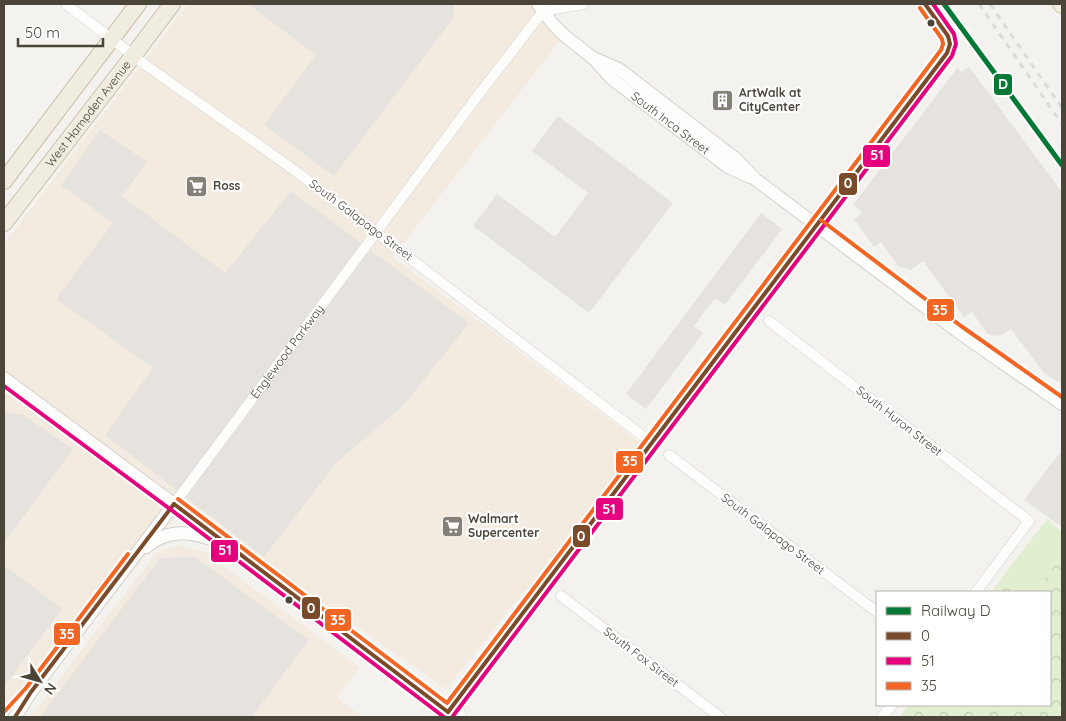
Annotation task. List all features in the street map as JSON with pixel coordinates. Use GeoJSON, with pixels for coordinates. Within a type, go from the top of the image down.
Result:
{"type":"FeatureCollection","features":[{"type":"Feature","properties":{"kind":"highway","name":"West Hampden Avenue"},"geometry":{"type":"LineString","coordinates":[[6,174],[138,4]]}},
{"type":"Feature","properties":{"kind":"highway","name":"West Hampden Avenue"},"geometry":{"type":"LineString","coordinates":[[4,223],[172,4]]}},
{"type":"Feature","properties":{"kind":"street","name":"South Galapago Street"},"geometry":{"type":"LineString","coordinates":[[66,4],[133,56],[294,170],[652,443]]}},
{"type":"Feature","properties":{"kind":"street"},"geometry":{"type":"LineString","coordinates":[[540,8],[584,4]]}},
{"type":"Feature","properties":{"kind":"street","name":"South Inca Street"},"geometry":{"type":"LineString","coordinates":[[540,8],[565,36],[593,58],[619,70],[736,159],[755,179],[957,331],[1062,404]]}},
{"type":"Feature","properties":{"kind":"street","name":"Englewood Parkway"},"geometry":{"type":"LineString","coordinates":[[15,717],[31,692],[370,242],[540,8]]}},
{"type":"Feature","properties":{"kind":"street"},"geometry":{"type":"LineString","coordinates":[[5,383],[174,504],[446,716],[943,58]]}},
{"type":"Feature","properties":{"kind":"street","name":"South Huron Street"},"geometry":{"type":"LineString","coordinates":[[770,321],[1029,521],[977,591]]}},
{"type":"Feature","properties":{"kind":"street","name":"South Galapago Street"},"geometry":{"type":"LineString","coordinates":[[669,455],[876,611]]}},
{"type":"Feature","properties":{"kind":"street"},"geometry":{"type":"LineString","coordinates":[[133,558],[158,538],[176,533],[198,535],[232,548]]}},
{"type":"Feature","properties":{"kind":"street","name":"South Fox Street"},"geometry":{"type":"LineString","coordinates":[[561,596],[720,717]]}},
{"type":"Feature","properties":{"kind":"street","name":"Englewood Parkway"},"geometry":{"type":"LineString","coordinates":[[8,717],[31,692]]}},
{"type":"Feature","properties":{"kind":"street"},"geometry":{"type":"LineString","coordinates":[[456,702],[461,717]]}},
{"type":"Feature","properties":{"kind":"street"},"geometry":{"type":"LineString","coordinates":[[882,717],[891,706]]}},
{"type":"Feature","properties":{"kind":"shaded area"},"geometry":{"type":"Polygon","coordinates":[[[188,4],[546,4],[560,40],[393,257],[642,444],[446,689],[185,506],[17,717],[4,717],[4,244],[188,4]]]}},
{"type":"Feature","properties":{"kind":"shaded area"},"geometry":{"type":"Polygon","coordinates":[[[248,4],[454,4],[454,17],[334,176],[264,125],[316,55],[248,4]]]}},
{"type":"Feature","properties":{"kind":"shaded area"},"geometry":{"type":"Polygon","coordinates":[[[958,67],[961,72],[969,67],[1062,192],[1062,384],[1044,373],[1011,329],[1002,335],[993,336],[987,333],[972,312],[964,317],[923,261],[911,270],[898,266],[881,242],[874,247],[854,219],[861,214],[861,211],[853,205],[958,67]]]}},
{"type":"Feature","properties":{"kind":"shaded area"},"geometry":{"type":"Polygon","coordinates":[[[558,116],[673,203],[589,313],[473,226],[497,194],[555,237],[588,193],[532,151],[558,116]]]}},
{"type":"Feature","properties":{"kind":"shaded area"},"geometry":{"type":"Polygon","coordinates":[[[100,130],[147,162],[122,196],[225,273],[291,191],[469,323],[404,405],[337,462],[264,557],[105,435],[153,368],[56,299],[113,223],[61,185],[100,130]]]}},
{"type":"Feature","properties":{"kind":"shaded area"},"geometry":{"type":"Polygon","coordinates":[[[761,213],[782,229],[725,305],[715,298],[694,326],[703,333],[646,409],[626,394],[761,213]]]}},
{"type":"Feature","properties":{"kind":"shaded area"},"geometry":{"type":"Polygon","coordinates":[[[4,411],[23,415],[73,449],[4,543],[4,411]]]}},
{"type":"Feature","properties":{"kind":"shaded area"},"geometry":{"type":"Polygon","coordinates":[[[1062,450],[1062,527],[1024,500],[1062,450]]]}},
{"type":"Feature","properties":{"kind":"shaded area"},"geometry":{"type":"Polygon","coordinates":[[[178,545],[205,552],[359,667],[337,698],[363,717],[30,717],[157,552],[178,545]]]}},
{"type":"Feature","properties":{"kind":"shaded area"},"geometry":{"type":"Polygon","coordinates":[[[195,557],[309,640],[252,717],[40,717],[160,558],[195,557]]]}},
{"type":"Feature","properties":{"kind":"shaded area"},"geometry":{"type":"Polygon","coordinates":[[[4,565],[62,609],[4,687],[4,565]]]}},
{"type":"Feature","properties":{"kind":"green space"},"geometry":{"type":"Polygon","coordinates":[[[1047,519],[1062,532],[1062,555],[1036,591],[1014,591],[1000,580],[1047,519]]]}},
{"type":"Feature","properties":{"kind":"green space"},"geometry":{"type":"Polygon","coordinates":[[[1062,555],[1062,717],[900,717],[908,706],[1051,706],[1051,591],[1036,591],[1062,555]]]}},
{"type":"Feature","properties":{"kind":"green space"},"geometry":{"type":"Polygon","coordinates":[[[1000,580],[1014,591],[993,591],[1000,580]]]}},
{"type":"Feature","properties":{"kind":"railway"},"geometry":{"type":"LineString","coordinates":[[979,4],[1062,124]]}},
{"type":"Feature","properties":{"kind":"railway"},"geometry":{"type":"LineString","coordinates":[[990,4],[1062,108]]}},
{"type":"Feature","properties":{"kind":"rail line","name":"D"},"geometry":{"type":"LineString","coordinates":[[944,4],[1062,165]]}},
{"type":"Feature","properties":{"kind":"transit line","name":"0"},"geometry":{"type":"LineString","coordinates":[[448,712],[947,53],[950,44],[948,36],[925,4]]}},
{"type":"Feature","properties":{"kind":"transit line","name":"51"},"geometry":{"type":"LineString","coordinates":[[453,716],[952,56],[956,44],[954,34],[933,4]]}},
{"type":"Feature","properties":{"kind":"transit line","name":"35"},"geometry":{"type":"LineString","coordinates":[[178,499],[447,703],[941,50],[942,39],[920,8]]}},
{"type":"Feature","properties":{"kind":"transit line","name":"35"},"geometry":{"type":"LineString","coordinates":[[821,220],[961,326],[1062,397]]}},
{"type":"Feature","properties":{"kind":"transit line","name":"51"},"geometry":{"type":"LineString","coordinates":[[4,386],[170,509],[444,717]]}},
{"type":"Feature","properties":{"kind":"transit line","name":"0"},"geometry":{"type":"LineString","coordinates":[[174,504],[448,712]]}},
{"type":"Feature","properties":{"kind":"transit line","name":"0"},"geometry":{"type":"LineString","coordinates":[[15,717],[31,692],[174,504]]}},
{"type":"Feature","properties":{"kind":"transit line","name":"35"},"geometry":{"type":"LineString","coordinates":[[4,712],[26,688],[128,554]]}},
{"type":"Feature","properties":{"kind":"place","name":"ArtWalk at CityCenter"},"geometry":{"type":"Point","coordinates":[723,100]}},
{"type":"Feature","properties":{"kind":"place","name":"Ross"},"geometry":{"type":"Point","coordinates":[197,186]}},
{"type":"Feature","properties":{"kind":"place","name":"Walmart Supercenter"},"geometry":{"type":"Point","coordinates":[452,526]}}]}
